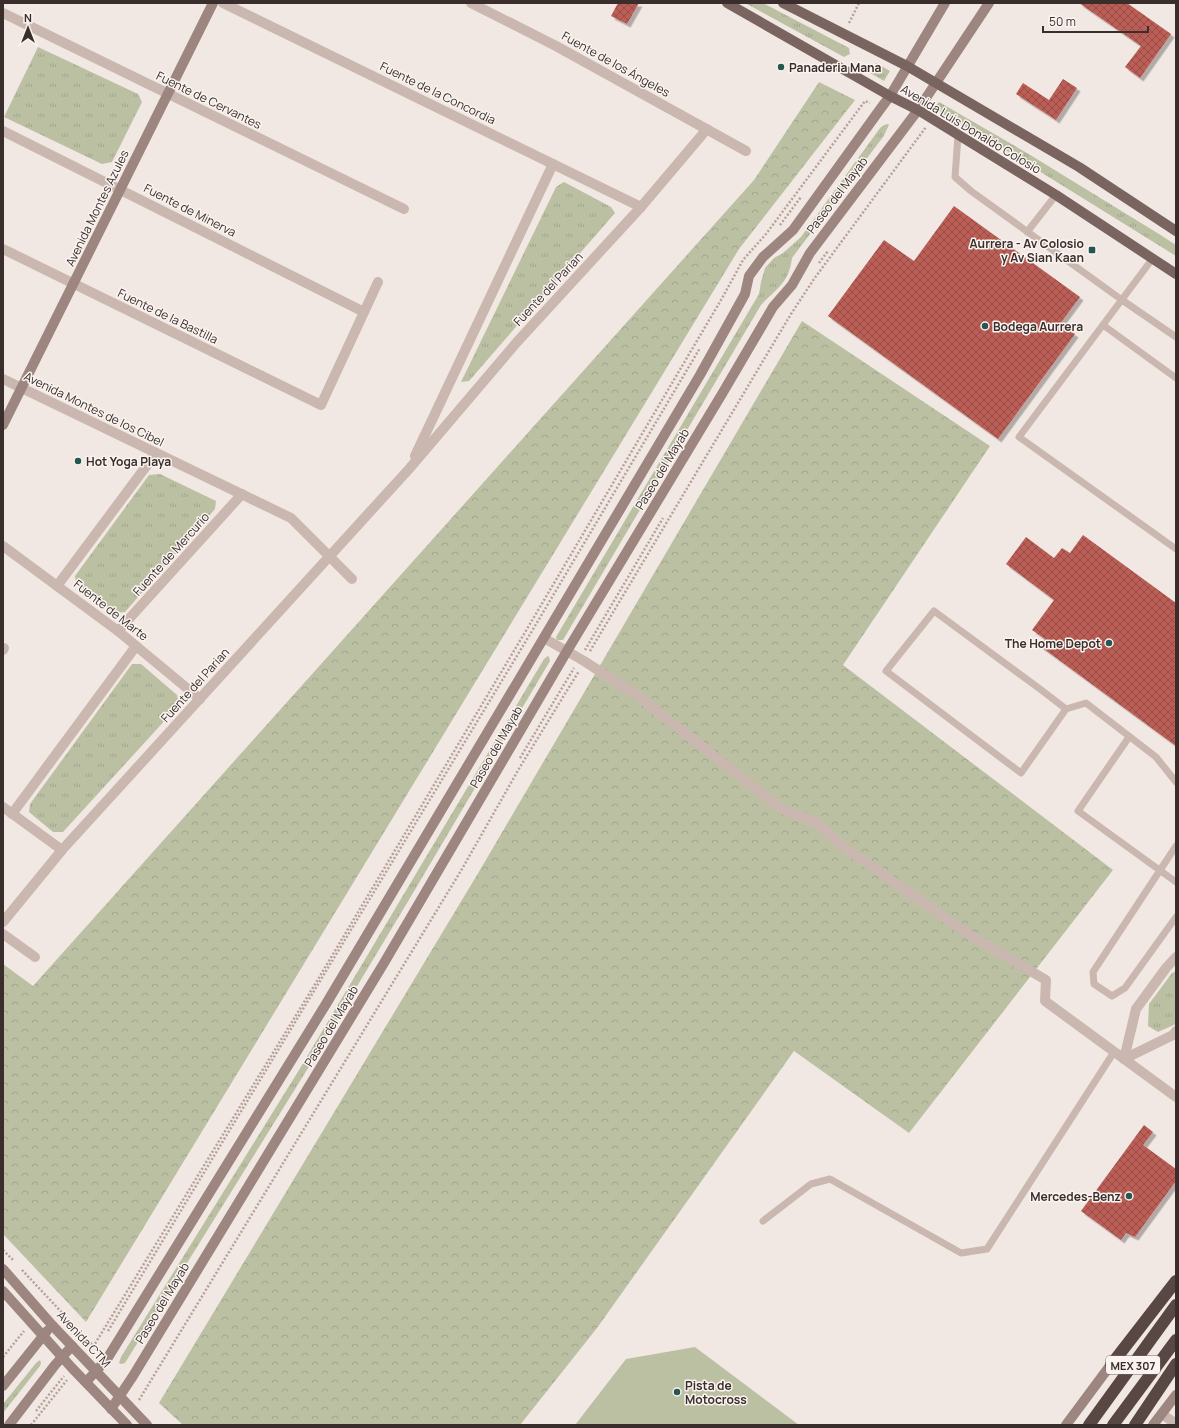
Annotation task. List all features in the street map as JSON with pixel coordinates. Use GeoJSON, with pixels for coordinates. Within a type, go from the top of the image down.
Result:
{"type":"FeatureCollection","features":[{"type":"Feature","properties":{"kind":"highway"},"geometry":{"type":"LineString","coordinates":[[1111,1365],[1176,1281]]}},
{"type":"Feature","properties":{"kind":"highway","name":"MEX 307"},"geometry":{"type":"LineString","coordinates":[[1089,1425],[1176,1305]]}},
{"type":"Feature","properties":{"kind":"highway","name":"MEX 307"},"geometry":{"type":"LineString","coordinates":[[1113,1425],[1176,1340]]}},
{"type":"Feature","properties":{"kind":"highway"},"geometry":{"type":"LineString","coordinates":[[1135,1425],[1176,1364]]}},
{"type":"Feature","properties":{"kind":"main road","name":"Avenida Montes Azules"},"geometry":{"type":"LineString","coordinates":[[3,425],[213,3]]}},
{"type":"Feature","properties":{"kind":"main road","name":"Avenida Luis Donaldo Colosio"},"geometry":{"type":"LineString","coordinates":[[727,3],[890,96],[918,110],[1056,195],[1176,274]]}},
{"type":"Feature","properties":{"kind":"main road","name":"Avenida Luis Donaldo Colosio"},"geometry":{"type":"LineString","coordinates":[[783,3],[907,66],[935,84],[1079,168],[1176,231]]}},
{"type":"Feature","properties":{"kind":"main road","name":"Paseo del Mayab"},"geometry":{"type":"LineString","coordinates":[[86,1382],[107,1358],[326,1004],[700,375],[745,294],[749,276],[763,256],[793,230],[890,96],[945,3]]}},
{"type":"Feature","properties":{"kind":"main road","name":"Paseo del Mayab"},"geometry":{"type":"LineString","coordinates":[[111,1409],[133,1376],[384,962],[567,651],[773,307],[792,285],[810,253],[918,110],[989,3]]}},
{"type":"Feature","properties":{"kind":"main road","name":"Avenida CTM"},"geometry":{"type":"LineString","coordinates":[[3,1269],[72,1346],[85,1352],[96,1371],[147,1425]]}},
{"type":"Feature","properties":{"kind":"main road"},"geometry":{"type":"LineString","coordinates":[[1066,1425],[1176,1274]]}},
{"type":"Feature","properties":{"kind":"main road"},"geometry":{"type":"LineString","coordinates":[[3,1291],[72,1368],[127,1425]]}},
{"type":"Feature","properties":{"kind":"main road"},"geometry":{"type":"LineString","coordinates":[[3,1386],[52,1325]]}},
{"type":"Feature","properties":{"kind":"main road"},"geometry":{"type":"LineString","coordinates":[[9,1425],[72,1346]]}},
{"type":"Feature","properties":{"kind":"main road"},"geometry":{"type":"LineString","coordinates":[[1153,1425],[1176,1395]]}},
{"type":"Feature","properties":{"kind":"street","name":"Fuente de la Concordia"},"geometry":{"type":"LineString","coordinates":[[223,3],[642,207]]}},
{"type":"Feature","properties":{"kind":"street","name":"Fuente de los Ángeles"},"geometry":{"type":"LineString","coordinates":[[471,3],[556,46],[746,151]]}},
{"type":"Feature","properties":{"kind":"street","name":"Fuente de Cervantes"},"geometry":{"type":"LineString","coordinates":[[3,13],[404,209]]}},
{"type":"Feature","properties":{"kind":"street","name":"Fuente del Parian"},"geometry":{"type":"LineString","coordinates":[[3,922],[62,850],[409,469],[517,342],[642,207],[707,129]]}},
{"type":"Feature","properties":{"kind":"street","name":"Fuente de Minerva"},"geometry":{"type":"LineString","coordinates":[[3,131],[364,312]]}},
{"type":"Feature","properties":{"kind":"street","name":"Fuente del Parian"},"geometry":{"type":"LineString","coordinates":[[409,469],[553,164]]}},
{"type":"Feature","properties":{"kind":"street","name":"Fuente de la Bastilla"},"geometry":{"type":"LineString","coordinates":[[3,249],[321,405],[364,312]]}},
{"type":"Feature","properties":{"kind":"street"},"geometry":{"type":"LineString","coordinates":[[364,312],[378,282]]}},
{"type":"Feature","properties":{"kind":"street","name":"Avenida Montes de los Cibel"},"geometry":{"type":"LineString","coordinates":[[3,379],[291,518],[352,579]]}},
{"type":"Feature","properties":{"kind":"street"},"geometry":{"type":"LineString","coordinates":[[58,586],[156,452]]}},
{"type":"Feature","properties":{"kind":"street","name":"Fuente de Mercurio"},"geometry":{"type":"LineString","coordinates":[[118,631],[242,494]]}},
{"type":"Feature","properties":{"kind":"street","name":"Fuente de Marte"},"geometry":{"type":"LineString","coordinates":[[3,546],[118,631],[200,699]]}},
{"type":"Feature","properties":{"kind":"street"},"geometry":{"type":"LineString","coordinates":[[544,638],[582,660],[638,696],[780,808],[817,823],[844,847],[972,936],[1046,980],[1045,1001],[1176,1097]]}},
{"type":"Feature","properties":{"kind":"street"},"geometry":{"type":"LineString","coordinates":[[12,814],[136,646]]}},
{"type":"Feature","properties":{"kind":"street"},"geometry":{"type":"LineString","coordinates":[[3,807],[62,850]]}},
{"type":"Feature","properties":{"kind":"street"},"geometry":{"type":"LineString","coordinates":[[3,934],[35,957]]}},
{"type":"Feature","properties":{"kind":"street"},"geometry":{"type":"LineString","coordinates":[[1124,1060],[1136,1009],[1166,968],[1176,957]]}},
{"type":"Feature","properties":{"kind":"street"},"geometry":{"type":"LineString","coordinates":[[1124,1060],[1173,1035],[1176,1031]]}},
{"type":"Feature","properties":{"kind":"street"},"geometry":{"type":"LineString","coordinates":[[1162,1414],[1176,1424]]}},
{"type":"Feature","properties":{"kind":"lane"},"geometry":{"type":"LineString","coordinates":[[958,136],[955,177],[971,192],[1176,337]]}},
{"type":"Feature","properties":{"kind":"lane"},"geometry":{"type":"LineString","coordinates":[[1027,232],[1056,195]]}},
{"type":"Feature","properties":{"kind":"lane"},"geometry":{"type":"LineString","coordinates":[[1153,258],[1019,437],[1176,549]]}},
{"type":"Feature","properties":{"kind":"lane"},"geometry":{"type":"LineString","coordinates":[[1103,325],[1176,378]]}},
{"type":"Feature","properties":{"kind":"lane"},"geometry":{"type":"LineString","coordinates":[[1066,709],[934,612],[886,671],[1021,773],[1066,709],[1086,703],[1156,757],[1176,782]]}},
{"type":"Feature","properties":{"kind":"lane"},"geometry":{"type":"LineString","coordinates":[[1129,737],[1078,811],[1176,882]]}},
{"type":"Feature","properties":{"kind":"lane"},"geometry":{"type":"LineString","coordinates":[[1176,846],[1093,972],[1094,984],[1112,996],[1125,988],[1176,917]]}},
{"type":"Feature","properties":{"kind":"lane"},"geometry":{"type":"LineString","coordinates":[[763,1221],[811,1184],[830,1179],[961,1253],[987,1249],[1114,1052]]}},
{"type":"Feature","properties":{"kind":"path"},"geometry":{"type":"LineString","coordinates":[[843,34],[859,3]]}},
{"type":"Feature","properties":{"kind":"path"},"geometry":{"type":"LineString","coordinates":[[93,1347],[317,981],[717,307],[743,260],[766,234],[865,101],[881,108]]}},
{"type":"Feature","properties":{"kind":"path"},"geometry":{"type":"LineString","coordinates":[[866,109],[870,103]]}},
{"type":"Feature","properties":{"kind":"path"},"geometry":{"type":"LineString","coordinates":[[518,761],[582,660],[791,314],[814,279],[932,119]]}},
{"type":"Feature","properties":{"kind":"path"},"geometry":{"type":"LineString","coordinates":[[908,122],[924,130]]}},
{"type":"Feature","properties":{"kind":"path"},"geometry":{"type":"LineString","coordinates":[[776,229],[805,191]]}},
{"type":"Feature","properties":{"kind":"path"},"geometry":{"type":"LineString","coordinates":[[738,278],[745,261],[757,247],[766,240]]}},
{"type":"Feature","properties":{"kind":"path"},"geometry":{"type":"LineString","coordinates":[[816,267],[830,248]]}},
{"type":"Feature","properties":{"kind":"path"},"geometry":{"type":"LineString","coordinates":[[105,1337],[532,631],[700,347]]}},
{"type":"Feature","properties":{"kind":"path"},"geometry":{"type":"LineString","coordinates":[[133,1376],[146,1386],[430,923],[664,516]]}},
{"type":"Feature","properties":{"kind":"path"},"geometry":{"type":"LineString","coordinates":[[3,1250],[13,1261]]}},
{"type":"Feature","properties":{"kind":"path"},"geometry":{"type":"LineString","coordinates":[[18,1266],[93,1347],[107,1358]]}},
{"type":"Feature","properties":{"kind":"path"},"geometry":{"type":"LineString","coordinates":[[85,1352],[94,1352],[101,1343]]}},
{"type":"Feature","properties":{"kind":"path"},"geometry":{"type":"LineString","coordinates":[[35,1413],[72,1368]]}},
{"type":"Feature","properties":{"kind":"path"},"geometry":{"type":"LineString","coordinates":[[31,1425],[68,1379]]}},
{"type":"Feature","properties":{"kind":"green space"},"geometry":{"type":"Polygon","coordinates":[[[745,3],[763,3],[849,48],[850,54],[844,57],[745,3]]]}},
{"type":"Feature","properties":{"kind":"green space"},"geometry":{"type":"Polygon","coordinates":[[[38,47],[138,94],[142,102],[112,162],[102,164],[4,117],[38,47]]]}},
{"type":"Feature","properties":{"kind":"green space"},"geometry":{"type":"Polygon","coordinates":[[[876,63],[890,71],[884,81],[870,73],[876,63]]]}},
{"type":"Feature","properties":{"kind":"green space"},"geometry":{"type":"Polygon","coordinates":[[[819,82],[855,100],[739,249],[86,1322],[3,1234],[3,964],[33,986],[754,180],[819,82]]]}},
{"type":"Feature","properties":{"kind":"green space"},"geometry":{"type":"Polygon","coordinates":[[[939,102],[1027,153],[1176,245],[1176,256],[1002,148],[937,111],[936,105],[939,102]]]}},
{"type":"Feature","properties":{"kind":"green space"},"geometry":{"type":"Polygon","coordinates":[[[888,124],[889,125],[883,137],[792,258],[788,274],[785,279],[761,305],[563,640],[557,640],[556,637],[759,294],[765,268],[774,258],[783,253],[801,237],[880,128],[888,124]]]}},
{"type":"Feature","properties":{"kind":"green space"},"geometry":{"type":"Polygon","coordinates":[[[564,182],[611,207],[615,213],[469,381],[461,382],[556,187],[564,182]]]}},
{"type":"Feature","properties":{"kind":"green space"},"geometry":{"type":"Polygon","coordinates":[[[802,321],[990,446],[843,665],[1113,870],[909,1133],[794,1051],[597,1328],[520,1425],[183,1425],[159,1403],[480,870],[802,321]]]}},
{"type":"Feature","properties":{"kind":"green space"},"geometry":{"type":"Polygon","coordinates":[[[160,474],[216,501],[215,509],[125,612],[114,613],[76,583],[75,576],[149,475],[160,474]]]}},
{"type":"Feature","properties":{"kind":"green space"},"geometry":{"type":"Polygon","coordinates":[[[548,656],[550,661],[305,1073],[125,1363],[119,1363],[121,1357],[299,1070],[544,659],[548,656]]]}},
{"type":"Feature","properties":{"kind":"green space"},"geometry":{"type":"Polygon","coordinates":[[[132,664],[141,664],[177,695],[179,705],[63,832],[53,832],[29,812],[30,804],[132,664]]]}},
{"type":"Feature","properties":{"kind":"green space"},"geometry":{"type":"Polygon","coordinates":[[[1176,971],[1176,1024],[1158,1032],[1148,1026],[1149,1004],[1172,973],[1176,971]]]}},
{"type":"Feature","properties":{"kind":"green space","name":"Pista de Motocross"},"geometry":{"type":"Polygon","coordinates":[[[695,1347],[799,1425],[575,1425],[626,1359],[695,1347]]]}},
{"type":"Feature","properties":{"kind":"green space"},"geometry":{"type":"Polygon","coordinates":[[[40,1360],[40,1366],[3,1413],[3,1404],[40,1360]]]}},
{"type":"Feature","properties":{"kind":"building"},"geometry":{"type":"Polygon","coordinates":[[[618,3],[639,3],[627,24],[611,16],[618,3]]]}},
{"type":"Feature","properties":{"kind":"building"},"geometry":{"type":"Polygon","coordinates":[[[1079,3],[1127,3],[1171,34],[1140,78],[1125,67],[1141,46],[1079,3]]]}},
{"type":"Feature","properties":{"kind":"building"},"geometry":{"type":"Polygon","coordinates":[[[1063,79],[1077,88],[1056,120],[1016,94],[1023,83],[1049,100],[1063,79]]]}},
{"type":"Feature","properties":{"kind":"building"},"geometry":{"type":"Polygon","coordinates":[[[954,206],[1080,297],[1060,324],[1075,334],[998,439],[828,316],[884,240],[914,261],[954,206]]]}},
{"type":"Feature","properties":{"kind":"building","name":"The Home Depot"},"geometry":{"type":"Polygon","coordinates":[[[1083,535],[1176,603],[1176,746],[1040,646],[1045,639],[1032,630],[1054,600],[1006,564],[1026,537],[1054,558],[1062,548],[1070,553],[1083,535]]]}},
{"type":"Feature","properties":{"kind":"building","name":"Mercedes-Benz"},"geometry":{"type":"Polygon","coordinates":[[[1144,1125],[1153,1132],[1143,1145],[1176,1169],[1176,1181],[1135,1237],[1126,1233],[1121,1240],[1081,1211],[1144,1125]]]}},
{"type":"Feature","properties":{"kind":"place","name":"Panaderia Mana"},"geometry":{"type":"Point","coordinates":[781,67]}},
{"type":"Feature","properties":{"kind":"place","name":"Aurrera - Av Colosio y Av Sian Kaan"},"geometry":{"type":"Point","coordinates":[1092,250]}},
{"type":"Feature","properties":{"kind":"place","name":"Bodega Aurrera"},"geometry":{"type":"Point","coordinates":[985,326]}},
{"type":"Feature","properties":{"kind":"place","name":"Hot Yoga Playa"},"geometry":{"type":"Point","coordinates":[78,461]}},
{"type":"Feature","properties":{"kind":"place","name":"The Home Depot"},"geometry":{"type":"Point","coordinates":[1109,643]}},
{"type":"Feature","properties":{"kind":"place","name":"Mercedes-Benz"},"geometry":{"type":"Point","coordinates":[1129,1196]}},
{"type":"Feature","properties":{"kind":"place","name":"Pista de Motocross"},"geometry":{"type":"Point","coordinates":[677,1392]}}]}
